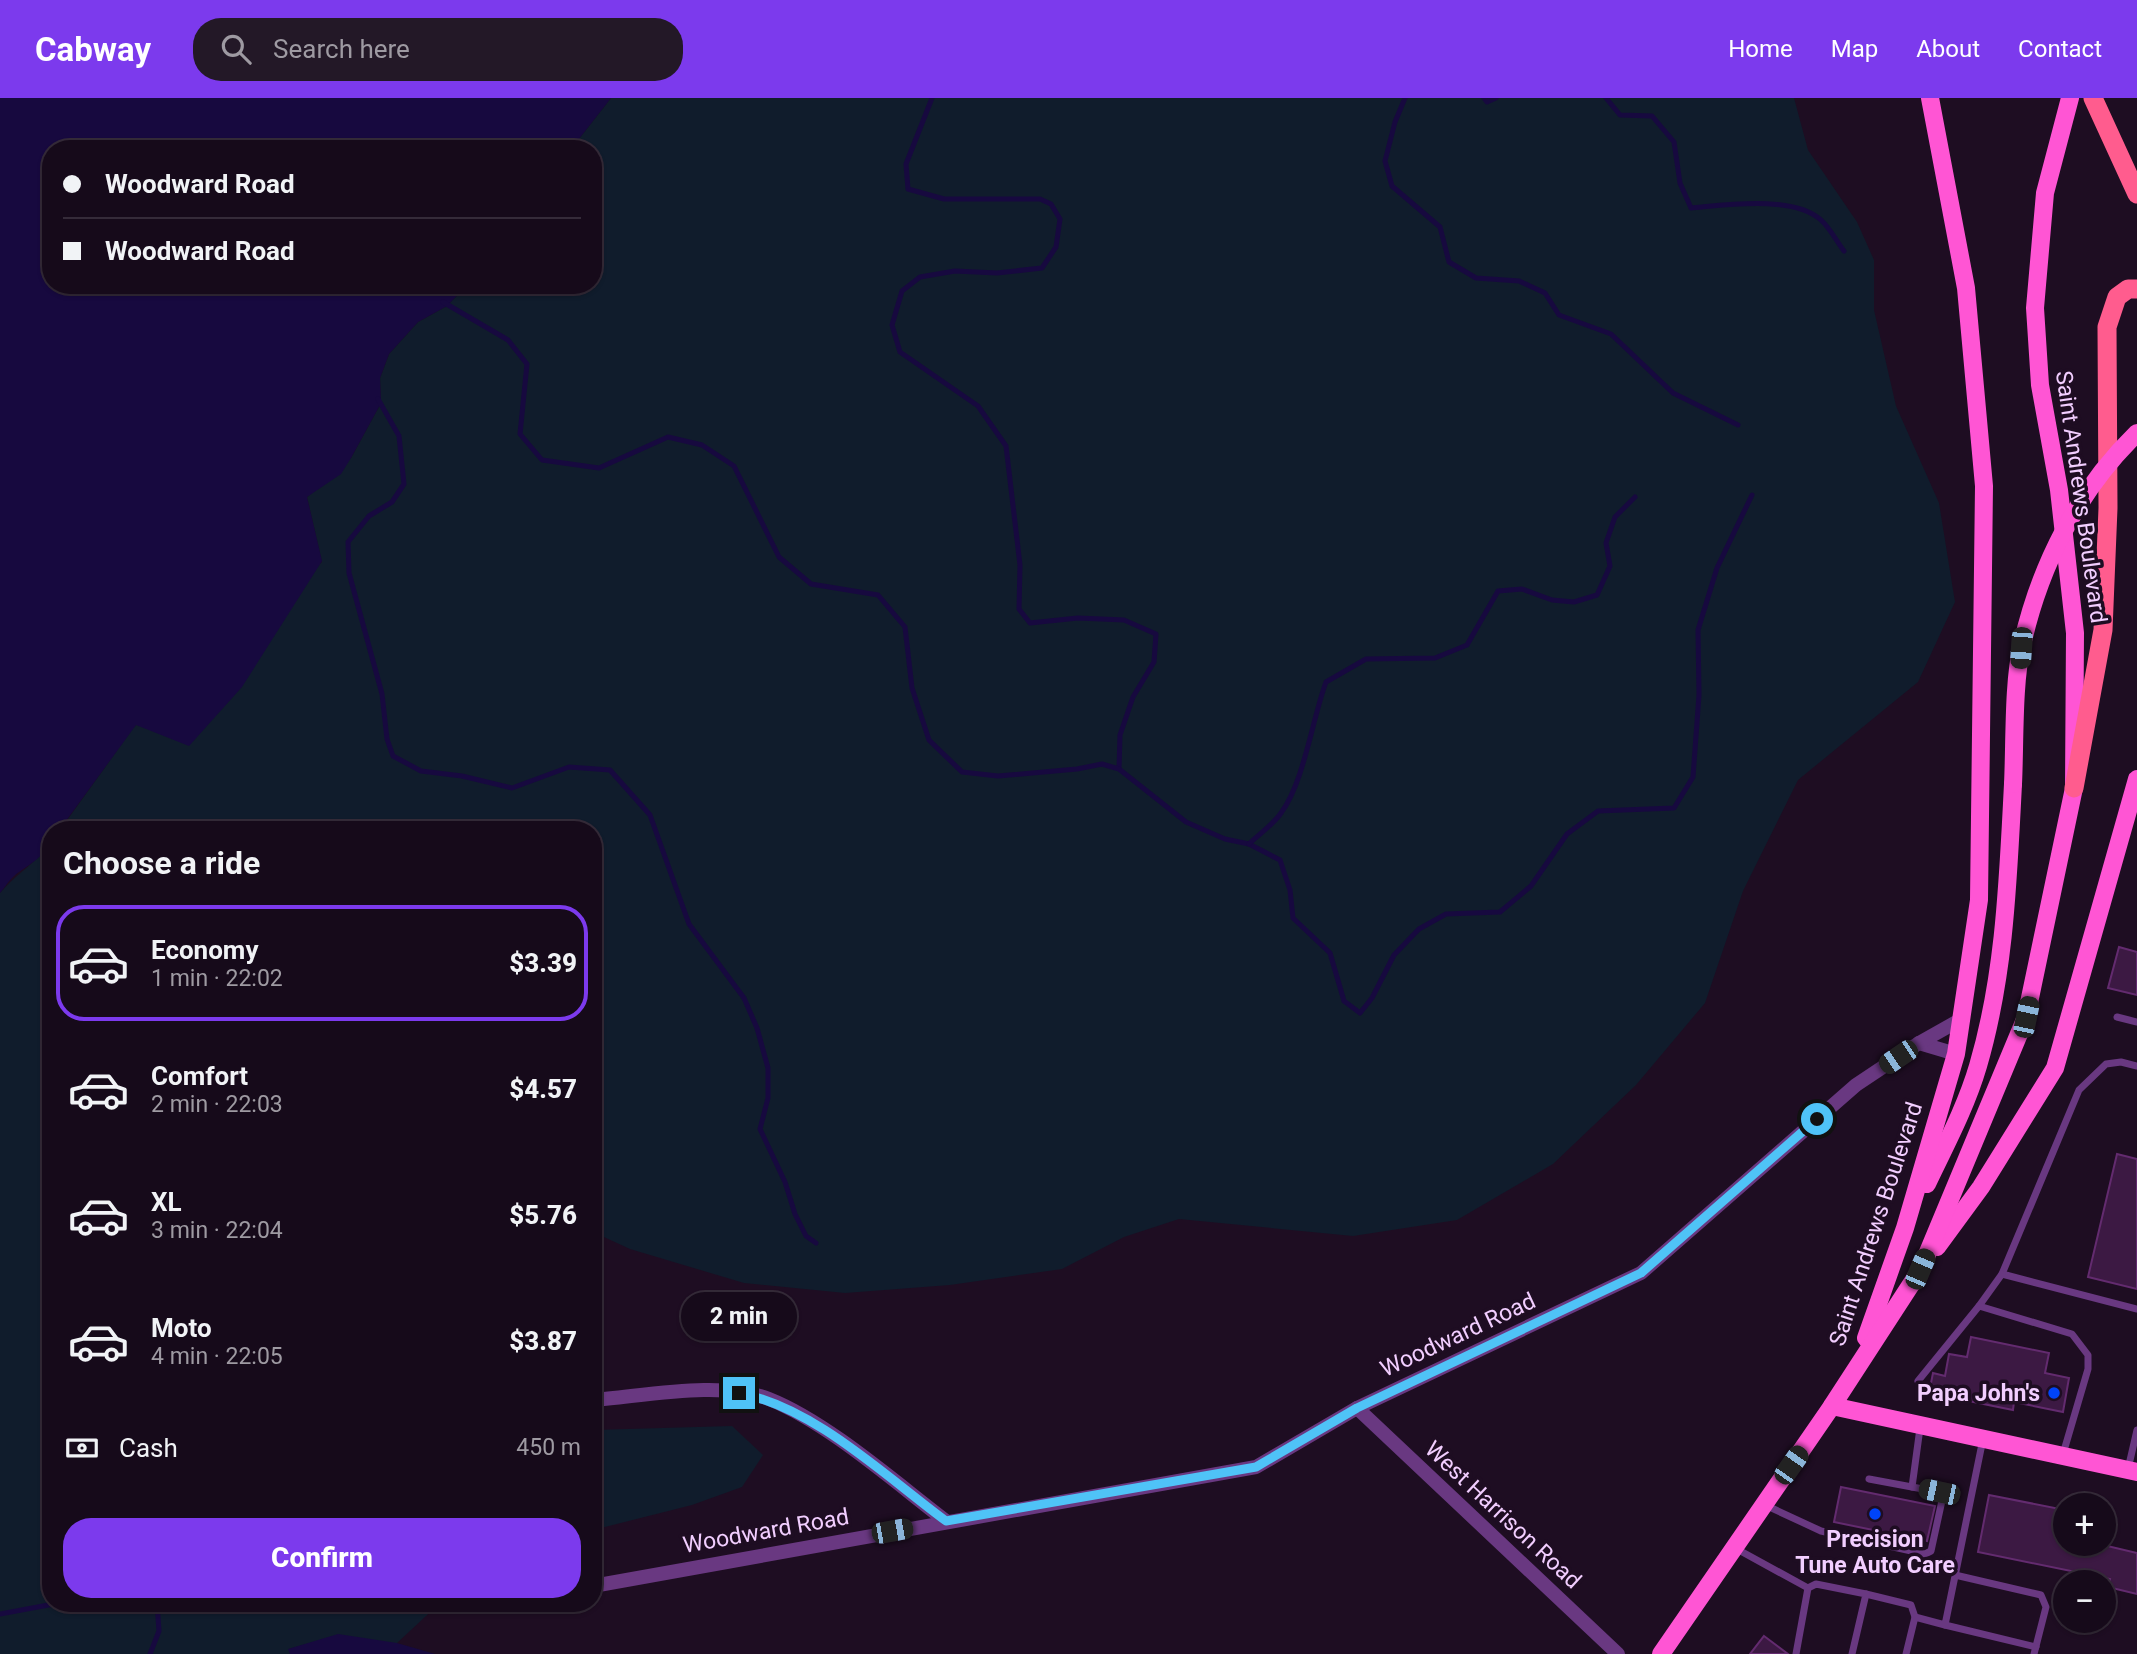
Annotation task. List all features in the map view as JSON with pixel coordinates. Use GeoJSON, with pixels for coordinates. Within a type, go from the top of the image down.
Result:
{"type":"FeatureCollection","features":[{"type":"Feature","properties":{"kind":"highway"},"geometry":{"type":"LineString","coordinates":[[2094,98],[2137,194]]}},
{"type":"Feature","properties":{"kind":"highway"},"geometry":{"type":"LineString","coordinates":[[2074,788],[2103,630],[2108,508],[2107,327],[2117,297],[2128,289],[2137,289]]}},
{"type":"Feature","properties":{"kind":"main road","name":"Saint Andrews Boulevard"},"geometry":{"type":"LineString","coordinates":[[1856,1364],[1905,1228],[1956,1054],[1979,900],[1984,486],[1966,288],[1930,98]]}},
{"type":"Feature","properties":{"kind":"main road","name":"Saint Andrews Boulevard"},"geometry":{"type":"LineString","coordinates":[[1661,1654],[1832,1406],[1856,1364],[1920,1269],[2026,1017],[2074,788],[2075,633],[2059,490],[2040,385],[2035,308],[2045,193],[2069,105]]}},
{"type":"Feature","properties":{"kind":"main road"},"geometry":{"type":"LineString","coordinates":[[1905,1228],[1954,1129],[1978,1067],[1997,987],[2007,902],[2021,648],[2042,574],[2071,515],[2137,433]]}},
{"type":"Feature","properties":{"kind":"main road"},"geometry":{"type":"LineString","coordinates":[[1920,1269],[1982,1187],[2055,1068],[2137,779]]}},
{"type":"Feature","properties":{"kind":"main road"},"geometry":{"type":"LineString","coordinates":[[1832,1406],[2133,1471]]}},
{"type":"Feature","properties":{"kind":"street","name":"Woodward Road"},"geometry":{"type":"LineString","coordinates":[[602,1584],[1256,1467],[1357,1408],[1641,1273],[1856,1085],[1919,1042],[1960,1020]]}},
{"type":"Feature","properties":{"kind":"street"},"geometry":{"type":"LineString","coordinates":[[1919,1042],[1956,1054]]}},
{"type":"Feature","properties":{"kind":"street"},"geometry":{"type":"LineString","coordinates":[[602,1399],[709,1390],[769,1399],[828,1433],[946,1521]]}},
{"type":"Feature","properties":{"kind":"street","name":"West Harrison Road"},"geometry":{"type":"LineString","coordinates":[[1357,1408],[1618,1654]]}},
{"type":"Feature","properties":{"kind":"lane"},"geometry":{"type":"LineString","coordinates":[[2117,1017],[2137,1022]]}},
{"type":"Feature","properties":{"kind":"lane"},"geometry":{"type":"LineString","coordinates":[[1918,1381],[2002,1274],[2079,1090],[2106,1064],[2120,1062],[2137,1066]]}},
{"type":"Feature","properties":{"kind":"lane"},"geometry":{"type":"LineString","coordinates":[[2002,1274],[2137,1309]]}},
{"type":"Feature","properties":{"kind":"lane"},"geometry":{"type":"LineString","coordinates":[[1979,1306],[2072,1334],[2088,1355],[2088,1369],[2063,1455]]}},
{"type":"Feature","properties":{"kind":"lane"},"geometry":{"type":"LineString","coordinates":[[1912,1486],[1921,1425]]}},
{"type":"Feature","properties":{"kind":"lane"},"geometry":{"type":"LineString","coordinates":[[2133,1471],[2137,1430]]}},
{"type":"Feature","properties":{"kind":"lane"},"geometry":{"type":"LineString","coordinates":[[1945,1625],[1983,1438]]}},
{"type":"Feature","properties":{"kind":"lane"},"geometry":{"type":"LineString","coordinates":[[1765,1504],[1821,1531],[1925,1554],[1931,1551],[1943,1496],[1939,1492],[1870,1479]]}},
{"type":"Feature","properties":{"kind":"lane"},"geometry":{"type":"LineString","coordinates":[[1734,1548],[1808,1588]]}},
{"type":"Feature","properties":{"kind":"lane"},"geometry":{"type":"LineString","coordinates":[[1915,1617],[2035,1650],[2046,1607],[2041,1595],[1955,1575]]}},
{"type":"Feature","properties":{"kind":"lane"},"geometry":{"type":"LineString","coordinates":[[1808,1588],[1816,1584],[1911,1605],[1915,1617],[1906,1654]]}},
{"type":"Feature","properties":{"kind":"lane"},"geometry":{"type":"LineString","coordinates":[[1796,1654],[1808,1588]]}},
{"type":"Feature","properties":{"kind":"lane"},"geometry":{"type":"LineString","coordinates":[[1852,1654],[1866,1594]]}},
{"type":"Feature","properties":{"kind":"shaded area"},"geometry":{"type":"Polygon","coordinates":[[[0,98],[611,98],[578,140],[42,140],[42,294],[458,294],[447,306],[418,322],[389,354],[380,378],[381,403],[351,458],[341,474],[307,497],[322,561],[242,687],[189,746],[136,725],[66,821],[42,821],[42,854],[14,876],[0,893],[0,98]]]}},
{"type":"Feature","properties":{"kind":"shaded area"},"geometry":{"type":"Polygon","coordinates":[[[611,98],[1794,98],[1808,150],[1857,222],[1874,260],[1874,310],[1896,406],[1939,503],[1955,602],[1918,682],[1798,780],[1743,891],[1705,1003],[1636,1085],[1553,1164],[1457,1220],[1353,1236],[1179,1219],[1124,1237],[1062,1269],[950,1285],[845,1293],[744,1283],[630,1249],[602,1236],[602,821],[66,821],[136,724],[322,562],[307,497],[351,458],[381,403],[380,378],[389,354],[418,322],[447,306],[458,294],[602,294],[602,140],[578,140],[611,98]]]}},
{"type":"Feature","properties":{"kind":"shaded area"},"geometry":{"type":"Polygon","coordinates":[[[42,854],[42,1612],[430,1612],[397,1643],[310,1643],[289,1649],[290,1654],[0,1654],[0,893],[42,854]]]}},
{"type":"Feature","properties":{"kind":"shaded area"},"geometry":{"type":"Polygon","coordinates":[[[732,1426],[763,1455],[742,1487],[692,1505],[602,1528],[602,1430],[732,1426]]]}},
{"type":"Feature","properties":{"kind":"shaded area"},"geometry":{"type":"Polygon","coordinates":[[[338,1634],[397,1643],[435,1654],[290,1654],[288,1649],[338,1634]]]}},
{"type":"Feature","properties":{"kind":"building"},"geometry":{"type":"Polygon","coordinates":[[[2119,947],[2137,952],[2137,995],[2108,988],[2119,947]]]}},
{"type":"Feature","properties":{"kind":"building"},"geometry":{"type":"Polygon","coordinates":[[[2117,1154],[2137,1159],[2137,1289],[2088,1277],[2117,1154]]]}},
{"type":"Feature","properties":{"kind":"building"},"geometry":{"type":"Polygon","coordinates":[[[1971,1337],[2049,1353],[2045,1373],[2069,1378],[2063,1412],[2014,1402],[2013,1410],[1929,1393],[1933,1373],[1945,1376],[1949,1354],[1967,1357],[1971,1337]]]}},
{"type":"Feature","properties":{"kind":"building"},"geometry":{"type":"Polygon","coordinates":[[[1841,1487],[1935,1506],[1927,1541],[1834,1522],[1841,1487]]]}},
{"type":"Feature","properties":{"kind":"building"},"geometry":{"type":"Polygon","coordinates":[[[1989,1495],[2053,1508],[2053,1556],[2116,1556],[2116,1548],[2137,1553],[2137,1594],[2116,1589],[2116,1570],[2066,1570],[1978,1552],[1989,1495]]]}},
{"type":"Feature","properties":{"kind":"building"},"geometry":{"type":"Polygon","coordinates":[[[1764,1636],[1788,1654],[1750,1654],[1764,1636]]]}},
{"type":"Feature","properties":{"kind":"waterway"},"geometry":{"type":"LineString","coordinates":[[932,98],[906,164],[908,189],[944,199],[1040,199],[1051,204],[1060,219],[1056,247],[1042,268],[997,273],[955,271],[920,277],[902,291],[892,325],[900,352],[978,406],[1006,446],[1020,565],[1019,609],[1030,623],[1078,618],[1124,620],[1156,634],[1154,662],[1133,697],[1120,735],[1119,769]]}},
{"type":"Feature","properties":{"kind":"waterway"},"geometry":{"type":"LineString","coordinates":[[1405,98],[1395,122],[1385,161],[1392,186],[1440,227],[1449,262],[1476,278],[1519,281],[1545,293],[1559,315],[1611,334],[1673,393],[1738,425]]}},
{"type":"Feature","properties":{"kind":"waterway"},"geometry":{"type":"LineString","coordinates":[[1484,98],[1487,102],[1496,98]]}},
{"type":"Feature","properties":{"kind":"waterway"},"geometry":{"type":"LineString","coordinates":[[1606,98],[1620,115],[1652,116],[1674,142],[1680,183],[1691,208],[1740,204],[1794,207],[1821,220],[1844,251]]}},
{"type":"Feature","properties":{"kind":"waterway"},"geometry":{"type":"LineString","coordinates":[[443,302],[508,340],[527,364],[520,434],[542,460],[599,468],[668,437],[702,445],[734,466],[779,557],[811,584],[878,595],[905,627],[912,688],[929,740],[962,772],[998,776],[1077,769],[1102,764],[1119,769],[1186,822],[1225,839],[1249,844],[1280,860],[1290,890],[1293,918],[1330,953],[1344,1001],[1360,1013],[1372,998],[1394,955],[1419,929],[1446,914],[1500,912],[1531,886],[1567,834],[1598,811],[1674,808],[1693,777],[1699,695],[1698,630],[1717,568],[1752,495]]}},
{"type":"Feature","properties":{"kind":"waterway"},"geometry":{"type":"LineString","coordinates":[[378,399],[399,436],[404,484],[392,502],[369,516],[348,542],[349,573],[382,694],[387,739],[393,756],[421,771],[462,776],[512,788],[569,767],[610,770],[650,815],[689,924],[744,998],[757,1028],[768,1068],[768,1098],[760,1129],[785,1182],[795,1214],[806,1236],[816,1243]]}},
{"type":"Feature","properties":{"kind":"waterway"},"geometry":{"type":"LineString","coordinates":[[1249,844],[1274,822],[1289,800],[1302,768],[1326,682],[1366,659],[1435,658],[1467,645],[1498,591],[1522,589],[1552,600],[1574,602],[1597,595],[1610,566],[1606,543],[1615,517],[1635,497]]}},
{"type":"Feature","properties":{"kind":"waterway"},"geometry":{"type":"LineString","coordinates":[[0,1614],[42,1606]]}},
{"type":"Feature","properties":{"kind":"waterway"},"geometry":{"type":"LineString","coordinates":[[150,1654],[159,1631],[158,1612]]}},
{"type":"Feature","properties":{"kind":"place","name":"Papa John's"},"geometry":{"type":"Point","coordinates":[2054,1393]}},
{"type":"Feature","properties":{"kind":"place","name":"Precision Tune Auto Care"},"geometry":{"type":"Point","coordinates":[1875,1514]}},
{"type":"Feature","properties":{"kind":"route"},"geometry":{"type":"LineString","coordinates":[[739,1393],[769,1399],[828,1433],[946,1521],[1256,1467],[1357,1408],[1641,1273],[1817,1119]]}}]}
